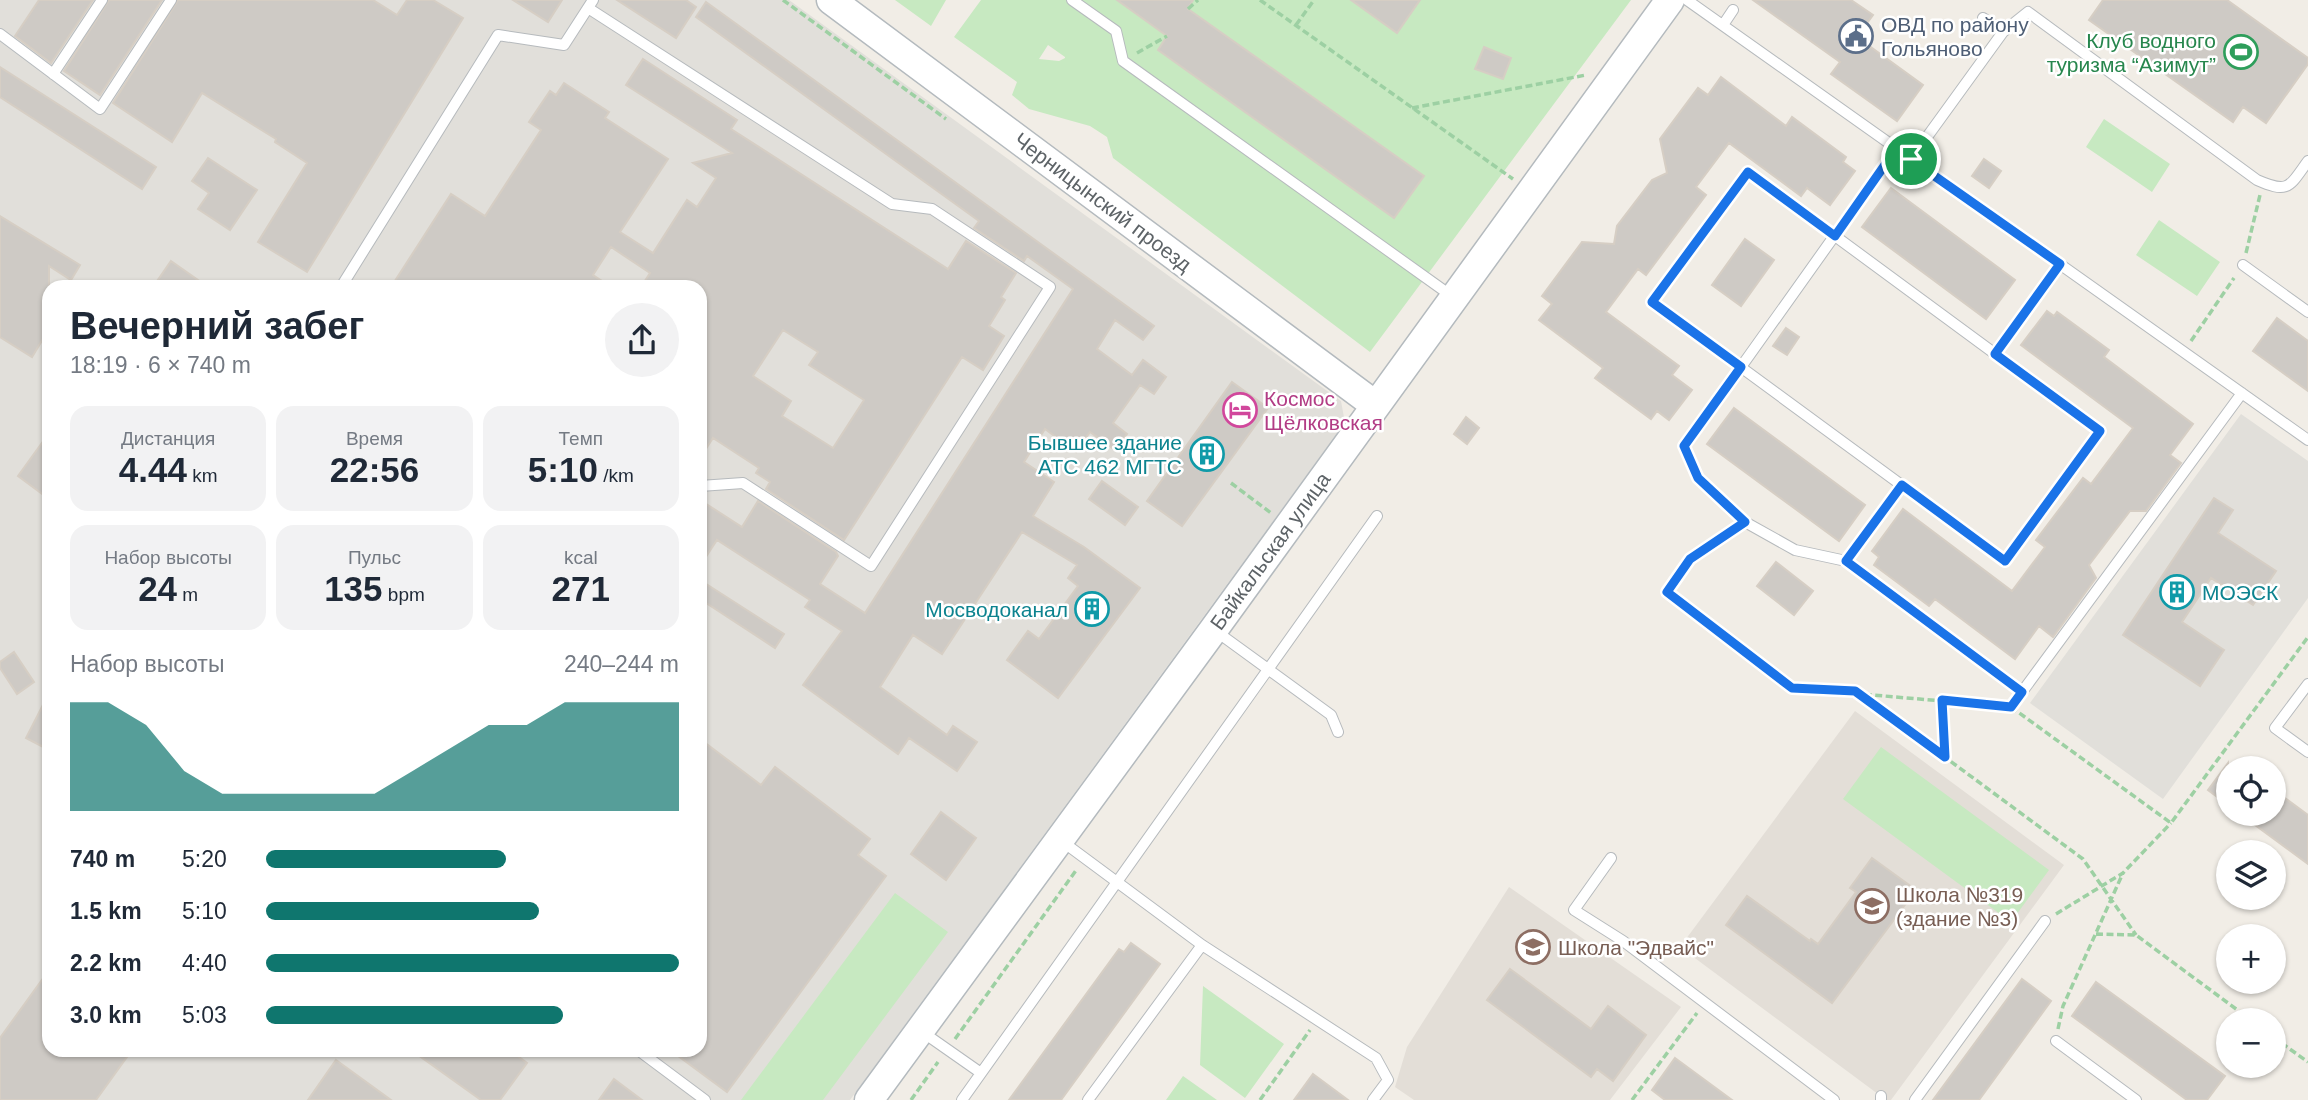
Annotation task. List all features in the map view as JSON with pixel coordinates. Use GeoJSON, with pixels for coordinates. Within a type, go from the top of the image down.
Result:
{"type":"FeatureCollection","features":[{"type":"Feature","properties":{"kind":"street","name":"Черницынский проезд"},"geometry":{"type":"LineString","coordinates":[[831,0],[1375,405]]}},
{"type":"Feature","properties":{"kind":"street","name":"Байкальская улица"},"geometry":{"type":"LineString","coordinates":[[869,1100],[1670,0]]}},
{"type":"Feature","properties":{"kind":"lane"},"geometry":{"type":"LineString","coordinates":[[53,74],[102,0]]}},
{"type":"Feature","properties":{"kind":"lane"},"geometry":{"type":"LineString","coordinates":[[0,34],[100,109],[171,0]]}},
{"type":"Feature","properties":{"kind":"lane"},"geometry":{"type":"LineString","coordinates":[[1072,0],[1116,31],[1123,61],[1454,297]]}},
{"type":"Feature","properties":{"kind":"lane"},"geometry":{"type":"LineString","coordinates":[[1688,0],[2308,440]]}},
{"type":"Feature","properties":{"kind":"lane"},"geometry":{"type":"LineString","coordinates":[[345,280],[498,35],[564,45],[591,4],[892,204],[932,209],[1049,287],[871,566],[743,483],[707,486]]}},
{"type":"Feature","properties":{"kind":"lane"},"geometry":{"type":"LineString","coordinates":[[1723,25],[1733,10]]}},
{"type":"Feature","properties":{"kind":"lane"},"geometry":{"type":"LineString","coordinates":[[1911,159],[2003,32],[2028,12],[2257,180],[2274,188],[2284,188],[2308,161]]}},
{"type":"Feature","properties":{"kind":"lane"},"geometry":{"type":"LineString","coordinates":[[1983,18],[2003,32]]}},
{"type":"Feature","properties":{"kind":"lane"},"geometry":{"type":"LineString","coordinates":[[1896,149],[1684,446],[1698,478],[1745,522],[1795,550],[1846,561],[2022,692],[2242,393]]}},
{"type":"Feature","properties":{"kind":"lane"},"geometry":{"type":"LineString","coordinates":[[1748,172],[1835,236],[2100,431],[2005,561],[1652,302],[1748,172]]}},
{"type":"Feature","properties":{"kind":"lane"},"geometry":{"type":"LineString","coordinates":[[1995,354],[2060,264]]}},
{"type":"Feature","properties":{"kind":"lane"},"geometry":{"type":"LineString","coordinates":[[2244,265],[2308,312]]}},
{"type":"Feature","properties":{"kind":"lane"},"geometry":{"type":"LineString","coordinates":[[1846,561],[1902,485]]}},
{"type":"Feature","properties":{"kind":"lane"},"geometry":{"type":"LineString","coordinates":[[962,1100],[1377,516]]}},
{"type":"Feature","properties":{"kind":"lane"},"geometry":{"type":"LineString","coordinates":[[1214,629],[1331,715],[1338,732]]}},
{"type":"Feature","properties":{"kind":"lane"},"geometry":{"type":"LineString","coordinates":[[2308,684],[2275,728],[2308,752]]}},
{"type":"Feature","properties":{"kind":"lane"},"geometry":{"type":"LineString","coordinates":[[1059,839],[1202,944],[1376,1058],[1388,1080],[1373,1100]]}},
{"type":"Feature","properties":{"kind":"lane"},"geometry":{"type":"LineString","coordinates":[[1611,858],[1574,910],[1623,942],[1834,1100]]}},
{"type":"Feature","properties":{"kind":"lane"},"geometry":{"type":"LineString","coordinates":[[1914,1100],[2045,921]]}},
{"type":"Feature","properties":{"kind":"lane"},"geometry":{"type":"LineString","coordinates":[[1088,1100],[1202,944]]}},
{"type":"Feature","properties":{"kind":"lane"},"geometry":{"type":"LineString","coordinates":[[920,1030],[981,1073]]}},
{"type":"Feature","properties":{"kind":"lane"},"geometry":{"type":"LineString","coordinates":[[2056,1041],[2136,1100]]}},
{"type":"Feature","properties":{"kind":"lane"},"geometry":{"type":"LineString","coordinates":[[647,1057],[705,1100]]}},
{"type":"Feature","properties":{"kind":"path"},"geometry":{"type":"LineString","coordinates":[[1188,9],[1198,0]]}},
{"type":"Feature","properties":{"kind":"path"},"geometry":{"type":"LineString","coordinates":[[1260,0],[1513,179]]}},
{"type":"Feature","properties":{"kind":"path"},"geometry":{"type":"LineString","coordinates":[[1296,25],[1314,0]]}},
{"type":"Feature","properties":{"kind":"path"},"geometry":{"type":"LineString","coordinates":[[1123,61],[1167,36]]}},
{"type":"Feature","properties":{"kind":"path"},"geometry":{"type":"LineString","coordinates":[[1412,108],[1588,75]]}},
{"type":"Feature","properties":{"kind":"path"},"geometry":{"type":"LineString","coordinates":[[1231,483],[1271,513]]}},
{"type":"Feature","properties":{"kind":"path"},"geometry":{"type":"LineString","coordinates":[[1745,522],[1690,559],[1667,592],[1792,688],[1855,691],[2011,707],[2171,823]]}},
{"type":"Feature","properties":{"kind":"path"},"geometry":{"type":"LineString","coordinates":[[2045,921],[2123,873],[2171,823],[2308,637]]}},
{"type":"Feature","properties":{"kind":"path"},"geometry":{"type":"LineString","coordinates":[[1855,691],[2083,859],[2136,935],[2235,1008]]}},
{"type":"Feature","properties":{"kind":"path"},"geometry":{"type":"LineString","coordinates":[[2011,707],[2022,692]]}},
{"type":"Feature","properties":{"kind":"path"},"geometry":{"type":"LineString","coordinates":[[1942,700],[1945,757]]}},
{"type":"Feature","properties":{"kind":"path"},"geometry":{"type":"LineString","coordinates":[[911,1100],[1085,858]]}},
{"type":"Feature","properties":{"kind":"path"},"geometry":{"type":"LineString","coordinates":[[2056,1041],[2063,1006],[2123,873]]}},
{"type":"Feature","properties":{"kind":"path"},"geometry":{"type":"LineString","coordinates":[[2096,934],[2136,935]]}},
{"type":"Feature","properties":{"kind":"path"},"geometry":{"type":"LineString","coordinates":[[1632,1100],[1704,1003]]}},
{"type":"Feature","properties":{"kind":"path"},"geometry":{"type":"LineString","coordinates":[[1261,1100],[1318,1019]]}},
{"type":"Feature","properties":{"kind":"path"},"geometry":{"type":"LineString","coordinates":[[2286,1046],[2308,1062]]}},
{"type":"Feature","properties":{"kind":"shaded area"},"geometry":{"type":"Polygon","coordinates":[[[0,0],[789,0],[1341,401],[1345,423],[850,1100],[0,1100],[0,0]]]}},
{"type":"Feature","properties":{"kind":"shaded area"},"geometry":{"type":"Polygon","coordinates":[[[2241,414],[2308,461],[2308,598],[2163,799],[2030,703],[2241,414]]]}},
{"type":"Feature","properties":{"kind":"shaded area","name":"Школа №319 (здание №3)"},"geometry":{"type":"Polygon","coordinates":[[[1855,711],[2064,865],[1891,1100],[1886,1100],[1680,947],[1855,711]]]}},
{"type":"Feature","properties":{"kind":"shaded area","name":"Школа \"Эдвайс\""},"geometry":{"type":"Polygon","coordinates":[[[1509,887],[1681,1007],[1610,1100],[1414,1100],[1395,1087],[1407,1047],[1509,887]]]}},
{"type":"Feature","properties":{"kind":"green space"},"geometry":{"type":"Polygon","coordinates":[[[895,0],[946,0],[931,26],[895,0]]]}},
{"type":"Feature","properties":{"kind":"green space"},"geometry":{"type":"Polygon","coordinates":[[[981,0],[1117,0],[1167,36],[1158,50],[1394,218],[1423,176],[1188,9],[1193,0],[1371,0],[1397,32],[1420,0],[1631,0],[1370,352],[1113,158],[1107,137],[1090,126],[1029,109],[1012,95],[1017,82],[954,37],[981,0]],[[1048,45],[1039,59],[1059,61],[1065,58],[1065,57],[1048,45]],[[1484,47],[1476,68],[1503,79],[1511,58],[1484,47]]]}},
{"type":"Feature","properties":{"kind":"green space"},"geometry":{"type":"Polygon","coordinates":[[[2104,119],[2170,164],[2152,192],[2086,147],[2104,119]]]}},
{"type":"Feature","properties":{"kind":"green space"},"geometry":{"type":"Polygon","coordinates":[[[2159,220],[2220,262],[2197,296],[2136,255],[2159,220]]]}},
{"type":"Feature","properties":{"kind":"green space"},"geometry":{"type":"Polygon","coordinates":[[[1881,747],[2049,870],[2011,922],[1843,799],[1881,747]]]}},
{"type":"Feature","properties":{"kind":"green space"},"geometry":{"type":"Polygon","coordinates":[[[895,893],[948,932],[823,1100],[741,1100],[895,893]]]}},
{"type":"Feature","properties":{"kind":"green space"},"geometry":{"type":"Polygon","coordinates":[[[1203,986],[1284,1044],[1245,1098],[1200,1065],[1203,986]]]}},
{"type":"Feature","properties":{"kind":"green space"},"geometry":{"type":"Polygon","coordinates":[[[1183,1076],[1217,1100],[1166,1100],[1183,1076]]]}},
{"type":"Feature","properties":{"kind":"building"},"geometry":{"type":"Polygon","coordinates":[[[39,0],[93,0],[51,63],[15,36],[39,0]]]}},
{"type":"Feature","properties":{"kind":"building"},"geometry":{"type":"Polygon","coordinates":[[[109,0],[162,0],[100,95],[64,71],[109,0]]]}},
{"type":"Feature","properties":{"kind":"building"},"geometry":{"type":"Polygon","coordinates":[[[178,0],[373,0],[397,15],[407,0],[433,0],[463,18],[307,272],[258,242],[307,163],[275,142],[276,139],[202,93],[172,142],[113,103],[178,0]]]}},
{"type":"Feature","properties":{"kind":"building"},"geometry":{"type":"Polygon","coordinates":[[[513,0],[562,0],[548,22],[513,0]]]}},
{"type":"Feature","properties":{"kind":"building"},"geometry":{"type":"Polygon","coordinates":[[[617,0],[686,0],[696,7],[676,38],[617,0]]]}},
{"type":"Feature","properties":{"kind":"building"},"geometry":{"type":"Polygon","coordinates":[[[1117,0],[1193,0],[1188,9],[1424,176],[1394,218],[1158,50],[1167,36],[1117,0]]]}},
{"type":"Feature","properties":{"kind":"building"},"geometry":{"type":"Polygon","coordinates":[[[1351,0],[1420,0],[1397,33],[1351,0]]]}},
{"type":"Feature","properties":{"kind":"building"},"geometry":{"type":"Polygon","coordinates":[[[1753,0],[1851,0],[1873,15],[1857,37],[1923,85],[1897,121],[1831,74],[1840,62],[1753,0]]]}},
{"type":"Feature","properties":{"kind":"building"},"geometry":{"type":"Polygon","coordinates":[[[2103,0],[2227,0],[2308,58],[2308,64],[2266,123],[2243,107],[2233,122],[2089,20],[2103,0]]]}},
{"type":"Feature","properties":{"kind":"building"},"geometry":{"type":"Polygon","coordinates":[[[706,2],[1154,326],[1143,340],[1115,320],[1097,349],[1132,375],[1143,360],[1166,377],[1154,394],[1140,385],[1113,423],[1127,434],[1115,450],[1090,432],[1076,452],[1045,429],[1024,462],[1054,482],[1033,516],[1084,547],[1140,588],[1058,698],[1007,660],[1028,631],[1039,639],[1078,586],[1068,578],[1077,565],[1022,532],[942,654],[913,635],[880,687],[947,735],[953,726],[977,742],[957,771],[909,738],[898,754],[803,685],[842,631],[805,607],[810,600],[717,540],[707,555],[707,504],[742,527],[758,501],[836,552],[838,556],[820,584],[865,613],[1073,289],[1027,256],[1024,261],[974,228],[979,221],[696,17],[706,2]]]}},
{"type":"Feature","properties":{"kind":"building"},"geometry":{"type":"Polygon","coordinates":[[[1484,47],[1511,58],[1503,79],[1475,69],[1484,47]]]}},
{"type":"Feature","properties":{"kind":"building"},"geometry":{"type":"Polygon","coordinates":[[[643,59],[737,120],[731,129],[948,269],[966,241],[1016,273],[1001,297],[1005,300],[989,326],[1004,336],[983,370],[962,357],[844,540],[766,489],[770,482],[756,473],[759,468],[713,438],[707,447],[707,280],[646,280],[650,273],[611,247],[593,275],[600,280],[396,280],[451,194],[485,216],[541,130],[529,122],[550,91],[556,95],[564,83],[609,112],[605,118],[668,159],[620,232],[653,253],[687,200],[697,207],[716,178],[693,163],[732,153],[626,85],[643,59]],[[783,330],[753,376],[791,401],[782,416],[833,448],[864,400],[809,365],[818,352],[783,330]]]}},
{"type":"Feature","properties":{"kind":"building"},"geometry":{"type":"Polygon","coordinates":[[[0,67],[156,167],[142,189],[0,97],[0,67]]]}},
{"type":"Feature","properties":{"kind":"building"},"geometry":{"type":"Polygon","coordinates":[[[1721,77],[1786,126],[1792,117],[1846,157],[1843,162],[1855,171],[1830,205],[1807,188],[1801,196],[1729,143],[1696,187],[1706,195],[1646,275],[1638,269],[1606,312],[1679,366],[1672,375],[1692,390],[1669,420],[1657,411],[1651,419],[1595,378],[1603,368],[1539,320],[1552,304],[1542,296],[1582,242],[1614,244],[1617,226],[1652,180],[1667,173],[1660,139],[1698,88],[1708,95],[1721,77]]]}},
{"type":"Feature","properties":{"kind":"building"},"geometry":{"type":"Polygon","coordinates":[[[208,158],[257,190],[230,230],[198,209],[209,193],[192,181],[208,158]]]}},
{"type":"Feature","properties":{"kind":"building"},"geometry":{"type":"Polygon","coordinates":[[[1984,159],[2001,171],[1989,188],[1972,176],[1984,159]]]}},
{"type":"Feature","properties":{"kind":"building"},"geometry":{"type":"Polygon","coordinates":[[[1891,188],[2015,280],[1986,319],[1862,227],[1891,188]]]}},
{"type":"Feature","properties":{"kind":"building"},"geometry":{"type":"Polygon","coordinates":[[[0,216],[80,265],[71,280],[49,266],[49,280],[42,280],[42,341],[32,357],[0,337],[0,216]]]}},
{"type":"Feature","properties":{"kind":"building"},"geometry":{"type":"Polygon","coordinates":[[[1745,239],[1774,260],[1741,306],[1712,285],[1745,239]]]}},
{"type":"Feature","properties":{"kind":"building"},"geometry":{"type":"Polygon","coordinates":[[[171,261],[198,280],[158,280],[171,261]]]}},
{"type":"Feature","properties":{"kind":"building"},"geometry":{"type":"Polygon","coordinates":[[[2047,311],[2054,316],[2057,312],[2109,350],[2104,357],[2193,424],[2170,455],[2181,463],[2146,511],[2130,511],[2089,565],[2096,578],[2053,637],[2039,626],[2015,659],[1935,599],[1929,606],[1874,565],[1879,557],[1872,551],[1903,509],[2012,591],[2045,547],[2036,540],[2083,478],[2091,484],[2133,428],[2021,345],[2047,311]]]}},
{"type":"Feature","properties":{"kind":"building"},"geometry":{"type":"Polygon","coordinates":[[[2277,318],[2308,341],[2308,391],[2253,351],[2277,318]]]}},
{"type":"Feature","properties":{"kind":"building"},"geometry":{"type":"Polygon","coordinates":[[[1786,328],[1799,337],[1787,355],[1773,346],[1786,328]]]}},
{"type":"Feature","properties":{"kind":"building","name":"Бывшее здание АТС 462 МГТС"},"geometry":{"type":"Polygon","coordinates":[[[1232,382],[1268,408],[1182,526],[1147,501],[1232,382]]]}},
{"type":"Feature","properties":{"kind":"building"},"geometry":{"type":"Polygon","coordinates":[[[1734,408],[1865,505],[1839,541],[1707,444],[1734,408]]]}},
{"type":"Feature","properties":{"kind":"building"},"geometry":{"type":"Polygon","coordinates":[[[1466,417],[1479,428],[1467,444],[1454,434],[1466,417]]]}},
{"type":"Feature","properties":{"kind":"building"},"geometry":{"type":"Polygon","coordinates":[[[42,443],[42,494],[18,476],[42,443]]]}},
{"type":"Feature","properties":{"kind":"building"},"geometry":{"type":"Polygon","coordinates":[[[1102,481],[1138,507],[1125,525],[1089,499],[1102,481]]]}},
{"type":"Feature","properties":{"kind":"building","name":"МОЭСК"},"geometry":{"type":"Polygon","coordinates":[[[2214,498],[2233,510],[2218,533],[2276,571],[2253,605],[2211,578],[2182,622],[2224,650],[2200,686],[2123,635],[2214,498]]]}},
{"type":"Feature","properties":{"kind":"building"},"geometry":{"type":"Polygon","coordinates":[[[1776,562],[1813,591],[1794,615],[1757,586],[1776,562]]]}},
{"type":"Feature","properties":{"kind":"building"},"geometry":{"type":"Polygon","coordinates":[[[707,584],[784,634],[775,648],[707,604],[707,584]]]}},
{"type":"Feature","properties":{"kind":"building"},"geometry":{"type":"Polygon","coordinates":[[[14,652],[34,682],[17,694],[0,668],[0,662],[14,652]]]}},
{"type":"Feature","properties":{"kind":"building"},"geometry":{"type":"Polygon","coordinates":[[[42,707],[42,746],[26,738],[42,707]]]}},
{"type":"Feature","properties":{"kind":"building"},"geometry":{"type":"Polygon","coordinates":[[[707,744],[761,785],[775,767],[870,839],[858,855],[886,876],[727,1092],[680,1057],[707,1057],[707,744]]]}},
{"type":"Feature","properties":{"kind":"building"},"geometry":{"type":"Polygon","coordinates":[[[2216,779],[2216,796],[2208,790],[2216,779]]]}},
{"type":"Feature","properties":{"kind":"building"},"geometry":{"type":"Polygon","coordinates":[[[2286,799],[2308,815],[2308,864],[2286,848],[2286,840],[2275,840],[2256,826],[2286,826],[2286,799]]]}},
{"type":"Feature","properties":{"kind":"building"},"geometry":{"type":"Polygon","coordinates":[[[941,812],[976,838],[946,880],[911,854],[941,812]]]}},
{"type":"Feature","properties":{"kind":"building"},"geometry":{"type":"Polygon","coordinates":[[[1872,858],[1916,890],[1832,1003],[1726,925],[1747,896],[1818,944],[1856,892],[1850,888],[1872,858]]]}},
{"type":"Feature","properties":{"kind":"building"},"geometry":{"type":"Polygon","coordinates":[[[1131,943],[1160,964],[1061,1100],[1009,1100],[1119,949],[1124,952],[1131,943]]]}},
{"type":"Feature","properties":{"kind":"building"},"geometry":{"type":"Polygon","coordinates":[[[1510,969],[1591,1029],[1608,1006],[1646,1035],[1613,1081],[1597,1069],[1591,1077],[1487,1000],[1510,969]]]}},
{"type":"Feature","properties":{"kind":"building"},"geometry":{"type":"Polygon","coordinates":[[[2022,979],[2051,1001],[1979,1100],[1933,1100],[2022,979]]]}},
{"type":"Feature","properties":{"kind":"building"},"geometry":{"type":"Polygon","coordinates":[[[42,980],[42,1057],[127,1057],[96,1100],[0,1100],[0,1038],[42,980]]]}},
{"type":"Feature","properties":{"kind":"building"},"geometry":{"type":"Polygon","coordinates":[[[2096,982],[2216,1069],[2216,1078],[2224,1078],[2207,1100],[2187,1100],[2072,1016],[2096,982]]]}},
{"type":"Feature","properties":{"kind":"building"},"geometry":{"type":"Polygon","coordinates":[[[421,1057],[519,1057],[527,1063],[500,1100],[481,1100],[421,1057]]]}},
{"type":"Feature","properties":{"kind":"building"},"geometry":{"type":"Polygon","coordinates":[[[1675,1058],[1732,1100],[1665,1100],[1652,1090],[1675,1058]]]}},
{"type":"Feature","properties":{"kind":"building"},"geometry":{"type":"Polygon","coordinates":[[[336,1060],[391,1100],[308,1100],[336,1060]]]}},
{"type":"Feature","properties":{"kind":"building"},"geometry":{"type":"Polygon","coordinates":[[[1313,1074],[1348,1100],[1294,1100],[1313,1074]]]}},
{"type":"Feature","properties":{"kind":"building"},"geometry":{"type":"Polygon","coordinates":[[[614,1079],[642,1100],[599,1100],[614,1079]]]}},
{"type":"Feature","properties":{"kind":"place","name":"ОВД по району Гольяново"},"geometry":{"type":"Point","coordinates":[1856,36]}},
{"type":"Feature","properties":{"kind":"place","name":"Клуб водного туризма “Азимут”"},"geometry":{"type":"Point","coordinates":[2241,52]}},
{"type":"Feature","properties":{"kind":"place","name":"Космос Щёлковская"},"geometry":{"type":"Point","coordinates":[1240,410]}},
{"type":"Feature","properties":{"kind":"place","name":"Бывшее здание АТС 462 МГТС"},"geometry":{"type":"Point","coordinates":[1207,454]}},
{"type":"Feature","properties":{"kind":"place","name":"МОЭСК"},"geometry":{"type":"Point","coordinates":[2177,592]}},
{"type":"Feature","properties":{"kind":"place","name":"Мосводоканал"},"geometry":{"type":"Point","coordinates":[1092,609]}},
{"type":"Feature","properties":{"kind":"place","name":"Школа №319 (здание №3)"},"geometry":{"type":"Point","coordinates":[1872,906]}},
{"type":"Feature","properties":{"kind":"place","name":"Школа \"Эдвайс\""},"geometry":{"type":"Point","coordinates":[1533,947]}},
{"type":"Feature","properties":{"kind":"route"},"geometry":{"type":"LineString","coordinates":[[1896,149],[1911,159],[2060,264],[1995,354],[2100,431],[2005,561],[1902,485],[1846,561],[2022,692],[2011,707],[1942,700],[1945,757],[1855,691],[1792,688],[1667,592],[1690,559],[1745,522],[1698,478],[1684,446],[1741,367],[1652,302],[1748,172],[1835,236],[1896,149]]}}]}
